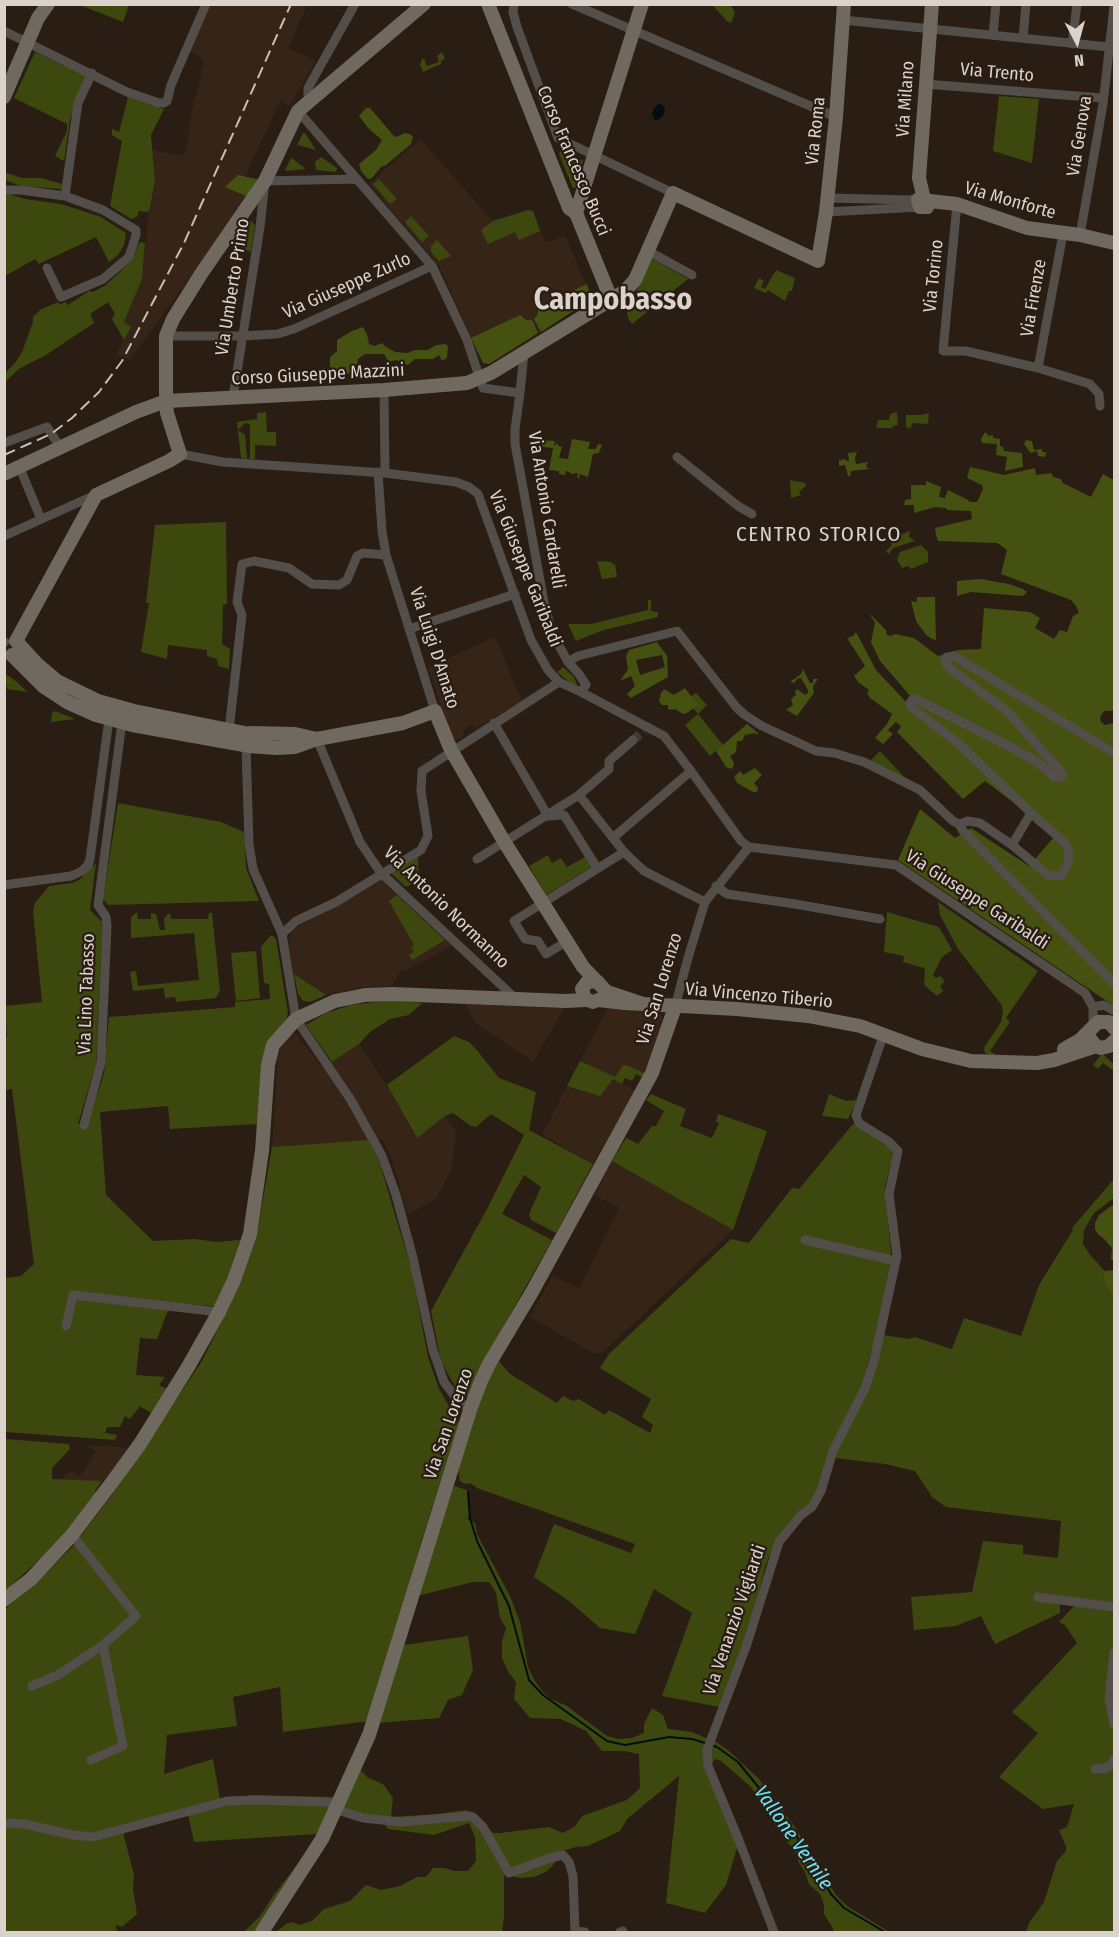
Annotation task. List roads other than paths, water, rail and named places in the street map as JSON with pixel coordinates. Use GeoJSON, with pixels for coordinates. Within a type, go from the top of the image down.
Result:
{"type":"FeatureCollection","features":[{"type":"Feature","properties":{"kind":"main road"},"geometry":{"type":"LineString","coordinates":[[4,97],[38,18],[48,4]]}},
{"type":"Feature","properties":{"kind":"main road"},"geometry":{"type":"LineString","coordinates":[[8,648],[96,495],[180,454],[167,412],[166,336],[173,319],[201,274],[265,181],[298,111],[424,4]]}},
{"type":"Feature","properties":{"kind":"main road","name":"Corso Francesco Bucci"},"geometry":{"type":"LineString","coordinates":[[488,4],[569,208],[576,213],[610,299]]}},
{"type":"Feature","properties":{"kind":"main road"},"geometry":{"type":"LineString","coordinates":[[576,213],[642,4]]}},
{"type":"Feature","properties":{"kind":"main road","name":"Via Roma"},"geometry":{"type":"LineString","coordinates":[[673,193],[818,261],[837,117],[844,4]]}},
{"type":"Feature","properties":{"kind":"main road","name":"Via Milano"},"geometry":{"type":"LineString","coordinates":[[923,200],[919,178],[932,4]]}},
{"type":"Feature","properties":{"kind":"main road","name":"Corso Giuseppe Mazzini"},"geometry":{"type":"LineString","coordinates":[[4,474],[136,412],[166,401],[384,390],[467,383],[491,373],[625,291],[635,280],[673,193]]}},
{"type":"Feature","properties":{"kind":"main road","name":"Via Monforte"},"geometry":{"type":"LineString","coordinates":[[923,200],[957,204],[1027,228],[1114,243]]}},
{"type":"Feature","properties":{"kind":"main road","name":"Corso Giuseppe Mazzini"},"geometry":{"type":"LineString","coordinates":[[4,468],[19,466]]}},
{"type":"Feature","properties":{"kind":"main road"},"geometry":{"type":"LineString","coordinates":[[8,648],[44,687],[79,708],[116,721],[224,743],[247,740]]}},
{"type":"Feature","properties":{"kind":"main road"},"geometry":{"type":"LineString","coordinates":[[8,648],[57,681],[91,699],[125,709],[230,730],[247,740],[277,748],[295,747],[317,739],[403,723],[435,711]]}},
{"type":"Feature","properties":{"kind":"main road","name":"Via Luigi D'Amato"},"geometry":{"type":"LineString","coordinates":[[435,711],[451,750]]}},
{"type":"Feature","properties":{"kind":"main road"},"geometry":{"type":"LineString","coordinates":[[4,1600],[31,1579],[72,1535],[140,1444],[219,1312],[234,1280],[250,1234],[262,1151],[268,1065],[273,1045],[296,1019],[335,1001],[360,995],[393,993],[559,1000],[592,991],[584,967],[505,843],[451,750]]}},
{"type":"Feature","properties":{"kind":"main road","name":"Via Vincenzo Tiberio"},"geometry":{"type":"LineString","coordinates":[[592,991],[613,1003],[737,1009],[808,1016],[860,1026],[882,1036],[961,1059],[1025,1064],[1054,1060],[1096,1046],[1106,1048],[1114,1043]]}},
{"type":"Feature","properties":{"kind":"main road","name":"Via San Lorenzo"},"geometry":{"type":"LineString","coordinates":[[262,1932],[322,1839],[369,1735],[470,1410],[489,1364],[520,1315],[652,1073],[675,1007]]}},
{"type":"Feature","properties":{"kind":"main road"},"geometry":{"type":"LineString","coordinates":[[1096,1046],[1090,1040],[1092,1028],[1098,1022],[1113,1023]]}},
{"type":"Feature","properties":{"kind":"main road","name":"Via Vincenzo Tiberio"},"geometry":{"type":"LineString","coordinates":[[1013,1063],[1064,1049],[1080,1040],[1092,1028]]}},
{"type":"Feature","properties":{"kind":"street"},"geometry":{"type":"LineString","coordinates":[[312,99],[308,96],[308,88],[355,4]]}},
{"type":"Feature","properties":{"kind":"street"},"geometry":{"type":"LineString","coordinates":[[514,4],[513,12],[517,27],[558,138],[673,193]]}},
{"type":"Feature","properties":{"kind":"street"},"geometry":{"type":"LineString","coordinates":[[573,4],[837,117]]}},
{"type":"Feature","properties":{"kind":"street"},"geometry":{"type":"LineString","coordinates":[[993,35],[996,4]]}},
{"type":"Feature","properties":{"kind":"street"},"geometry":{"type":"LineString","coordinates":[[1023,38],[1026,4]]}},
{"type":"Feature","properties":{"kind":"street"},"geometry":{"type":"LineString","coordinates":[[1072,44],[1077,4]]}},
{"type":"Feature","properties":{"kind":"street","name":"Via Genova"},"geometry":{"type":"LineString","coordinates":[[1080,236],[1103,101],[1114,6]]}},
{"type":"Feature","properties":{"kind":"street"},"geometry":{"type":"LineString","coordinates":[[4,31],[127,92],[164,103],[167,101],[171,85],[205,8]]}},
{"type":"Feature","properties":{"kind":"street"},"geometry":{"type":"LineString","coordinates":[[843,20],[1109,47]]}},
{"type":"Feature","properties":{"kind":"street"},"geometry":{"type":"LineString","coordinates":[[65,196],[78,103],[92,73]]}},
{"type":"Feature","properties":{"kind":"street","name":"Via Trento"},"geometry":{"type":"LineString","coordinates":[[925,84],[1114,103]]}},
{"type":"Feature","properties":{"kind":"street"},"geometry":{"type":"LineString","coordinates":[[298,111],[432,266],[467,340],[483,388],[520,393]]}},
{"type":"Feature","properties":{"kind":"street"},"geometry":{"type":"LineString","coordinates":[[544,144],[558,138]]}},
{"type":"Feature","properties":{"kind":"street"},"geometry":{"type":"LineString","coordinates":[[265,181],[357,179]]}},
{"type":"Feature","properties":{"kind":"street","name":"Via Umberto Primo"},"geometry":{"type":"LineString","coordinates":[[233,397],[265,181]]}},
{"type":"Feature","properties":{"kind":"street"},"geometry":{"type":"LineString","coordinates":[[4,184],[21,190]]}},
{"type":"Feature","properties":{"kind":"street"},"geometry":{"type":"LineString","coordinates":[[4,190],[65,196],[103,210],[136,230],[129,257],[103,279],[61,297],[47,268]]}},
{"type":"Feature","properties":{"kind":"street","name":"Via Monforte"},"geometry":{"type":"LineString","coordinates":[[827,205],[923,200]]}},
{"type":"Feature","properties":{"kind":"street","name":"Via Monforte"},"geometry":{"type":"LineString","coordinates":[[827,205],[923,200]]}},
{"type":"Feature","properties":{"kind":"street","name":"Via Torino"},"geometry":{"type":"LineString","coordinates":[[957,204],[943,351],[966,351],[1038,368]]}},
{"type":"Feature","properties":{"kind":"street"},"geometry":{"type":"LineString","coordinates":[[237,223],[248,217],[253,218],[260,227]]}},
{"type":"Feature","properties":{"kind":"street","name":"Via Firenze"},"geometry":{"type":"LineString","coordinates":[[1038,368],[1063,234]]}},
{"type":"Feature","properties":{"kind":"street"},"geometry":{"type":"LineString","coordinates":[[648,251],[692,275]]}},
{"type":"Feature","properties":{"kind":"street","name":"Via Giuseppe Zurlo"},"geometry":{"type":"LineString","coordinates":[[166,336],[277,334],[294,329],[432,266]]}},
{"type":"Feature","properties":{"kind":"street","name":"Via Antonio Cardarelli"},"geometry":{"type":"LineString","coordinates":[[524,353],[515,444],[549,624],[568,662],[586,685],[581,692]]}},
{"type":"Feature","properties":{"kind":"street"},"geometry":{"type":"LineString","coordinates":[[1038,368],[1090,384],[1099,394],[1101,405]]}},
{"type":"Feature","properties":{"kind":"street","name":"Via Luigi D'Amato"},"geometry":{"type":"LineString","coordinates":[[384,390],[382,531],[387,555],[435,711]]}},
{"type":"Feature","properties":{"kind":"street"},"geometry":{"type":"LineString","coordinates":[[4,443],[47,427],[60,447]]}},
{"type":"Feature","properties":{"kind":"street","name":"Via Giuseppe Garibaldi"},"geometry":{"type":"LineString","coordinates":[[180,454],[223,462],[382,473],[456,482],[470,487],[478,494],[539,656],[548,670],[559,682],[664,736],[741,841],[749,847],[896,865],[1085,993],[1097,1006],[1100,1015],[1113,1023]]}},
{"type":"Feature","properties":{"kind":"street"},"geometry":{"type":"LineString","coordinates":[[676,458],[738,506],[752,514]]}},
{"type":"Feature","properties":{"kind":"street"},"geometry":{"type":"LineString","coordinates":[[19,466],[41,519]]}},
{"type":"Feature","properties":{"kind":"street"},"geometry":{"type":"LineString","coordinates":[[4,536],[96,495]]}},
{"type":"Feature","properties":{"kind":"street"},"geometry":{"type":"LineString","coordinates":[[230,730],[242,615],[237,602],[242,564],[254,561],[289,568],[312,584],[339,585],[347,579],[357,556],[363,553],[387,555]]}},
{"type":"Feature","properties":{"kind":"street"},"geometry":{"type":"LineString","coordinates":[[409,629],[515,594]]}},
{"type":"Feature","properties":{"kind":"street"},"geometry":{"type":"LineString","coordinates":[[568,662],[578,656],[677,631],[737,708],[745,715],[762,726],[816,751],[834,753],[864,762],[920,790],[959,824],[963,831],[1114,983]]}},
{"type":"Feature","properties":{"kind":"street"},"geometry":{"type":"LineString","coordinates":[[959,824],[968,821],[980,823],[1012,845],[1048,875],[1062,875],[1066,869],[1069,852],[1065,843],[957,742],[912,708],[911,701],[918,700],[1011,747],[1040,764],[1053,776],[1059,778],[1063,774],[1008,712],[948,667],[945,660],[947,657],[954,656],[1114,753]]}},
{"type":"Feature","properties":{"kind":"street"},"geometry":{"type":"LineString","coordinates":[[282,934],[296,921],[336,902],[421,850],[428,836],[421,791],[422,771],[451,750],[559,682]]}},
{"type":"Feature","properties":{"kind":"street"},"geometry":{"type":"LineString","coordinates":[[4,885],[71,876],[88,865],[116,721]]}},
{"type":"Feature","properties":{"kind":"street","name":"Via Lino Tabasso"},"geometry":{"type":"LineString","coordinates":[[84,1125],[101,1062],[107,926],[106,917],[98,905],[116,721]]}},
{"type":"Feature","properties":{"kind":"street"},"geometry":{"type":"LineString","coordinates":[[494,723],[548,816]]}},
{"type":"Feature","properties":{"kind":"street","name":"Via Antonio Normanno"},"geometry":{"type":"LineString","coordinates":[[317,739],[360,842],[381,873],[515,998]]}},
{"type":"Feature","properties":{"kind":"street"},"geometry":{"type":"LineString","coordinates":[[247,740],[249,844],[253,869],[282,934],[296,1019],[351,1100],[382,1156],[396,1195],[413,1258],[436,1360],[444,1382],[457,1399],[470,1410]]}},
{"type":"Feature","properties":{"kind":"street"},"geometry":{"type":"LineString","coordinates":[[477,860],[579,795],[609,769],[609,761],[633,740]]}},
{"type":"Feature","properties":{"kind":"street"},"geometry":{"type":"LineString","coordinates":[[614,837],[691,771]]}},
{"type":"Feature","properties":{"kind":"street"},"geometry":{"type":"LineString","coordinates":[[579,795],[624,852],[644,871],[705,902]]}},
{"type":"Feature","properties":{"kind":"street"},"geometry":{"type":"LineString","coordinates":[[1012,845],[1031,813]]}},
{"type":"Feature","properties":{"kind":"street"},"geometry":{"type":"LineString","coordinates":[[548,816],[564,815],[597,868]]}},
{"type":"Feature","properties":{"kind":"street","name":"Via San Lorenzo"},"geometry":{"type":"LineString","coordinates":[[675,1007],[705,902],[749,847]]}},
{"type":"Feature","properties":{"kind":"street"},"geometry":{"type":"LineString","coordinates":[[566,942],[546,954],[538,941],[525,939],[514,921],[624,852]]}},
{"type":"Feature","properties":{"kind":"street"},"geometry":{"type":"LineString","coordinates":[[716,886],[727,894],[880,920]]}},
{"type":"Feature","properties":{"kind":"street"},"geometry":{"type":"LineString","coordinates":[[1092,1028],[1097,1006]]}},
{"type":"Feature","properties":{"kind":"street","name":"Via Venanzio Vigliardi"},"geometry":{"type":"LineString","coordinates":[[774,1932],[708,1766],[707,1750],[747,1644],[779,1542],[801,1515],[812,1507],[821,1491],[833,1451],[865,1388],[874,1361],[896,1261],[889,1194],[898,1151],[888,1141],[859,1123],[856,1114],[882,1036]]}},
{"type":"Feature","properties":{"kind":"street"},"geometry":{"type":"LineString","coordinates":[[805,1240],[896,1261]]}},
{"type":"Feature","properties":{"kind":"street"},"geometry":{"type":"LineString","coordinates":[[66,1326],[73,1295],[219,1312]]}},
{"type":"Feature","properties":{"kind":"street"},"geometry":{"type":"LineString","coordinates":[[32,1686],[58,1675],[103,1645],[134,1618],[136,1613],[72,1535]]}},
{"type":"Feature","properties":{"kind":"street"},"geometry":{"type":"LineString","coordinates":[[1038,1597],[1114,1607]]}},
{"type":"Feature","properties":{"kind":"street"},"geometry":{"type":"LineString","coordinates":[[91,1760],[123,1746],[103,1645]]}},
{"type":"Feature","properties":{"kind":"street"},"geometry":{"type":"LineString","coordinates":[[1114,1653],[1109,1699],[1114,1724]]}},
{"type":"Feature","properties":{"kind":"street"},"geometry":{"type":"LineString","coordinates":[[1095,1769],[1106,1768],[1113,1763],[1114,1759]]}},
{"type":"Feature","properties":{"kind":"street"},"geometry":{"type":"LineString","coordinates":[[4,1826],[12,1823],[24,1824],[73,1835],[93,1836],[227,1801],[327,1802],[344,1812],[363,1818],[401,1822],[467,1815],[474,1817],[483,1827],[509,1873],[550,1857],[563,1855],[569,1862],[573,1876],[575,1930],[585,1932]]}},
{"type":"Feature","properties":{"kind":"waterway","name":"Vallone Vernile"},"geometry":{"type":"LineString","coordinates":[[468,1492],[470,1518],[477,1541],[509,1606],[529,1680],[543,1695],[607,1741],[625,1745],[669,1737],[692,1739],[705,1743]]}},
{"type":"Feature","properties":{"kind":"waterway","name":"Vallone Vernile"},"geometry":{"type":"LineString","coordinates":[[711,1745],[738,1762],[794,1832],[831,1894],[844,1908],[885,1932]]}},
{"type":"Feature","properties":{"kind":"tunnel"},"geometry":{"type":"LineString","coordinates":[[633,740],[644,731]]}},
{"type":"Feature","properties":{"kind":"railway"},"geometry":{"type":"LineString","coordinates":[[4,455],[51,434],[72,418],[99,392],[122,361],[184,243],[291,4]]}},
{"type":"Feature","properties":{"kind":"district","name":"Campobasso"},"geometry":{"type":"Point","coordinates":[613,301]}},
{"type":"Feature","properties":{"kind":"district","name":"CENTRO STORICO"},"geometry":{"type":"Point","coordinates":[819,535]}}]}
